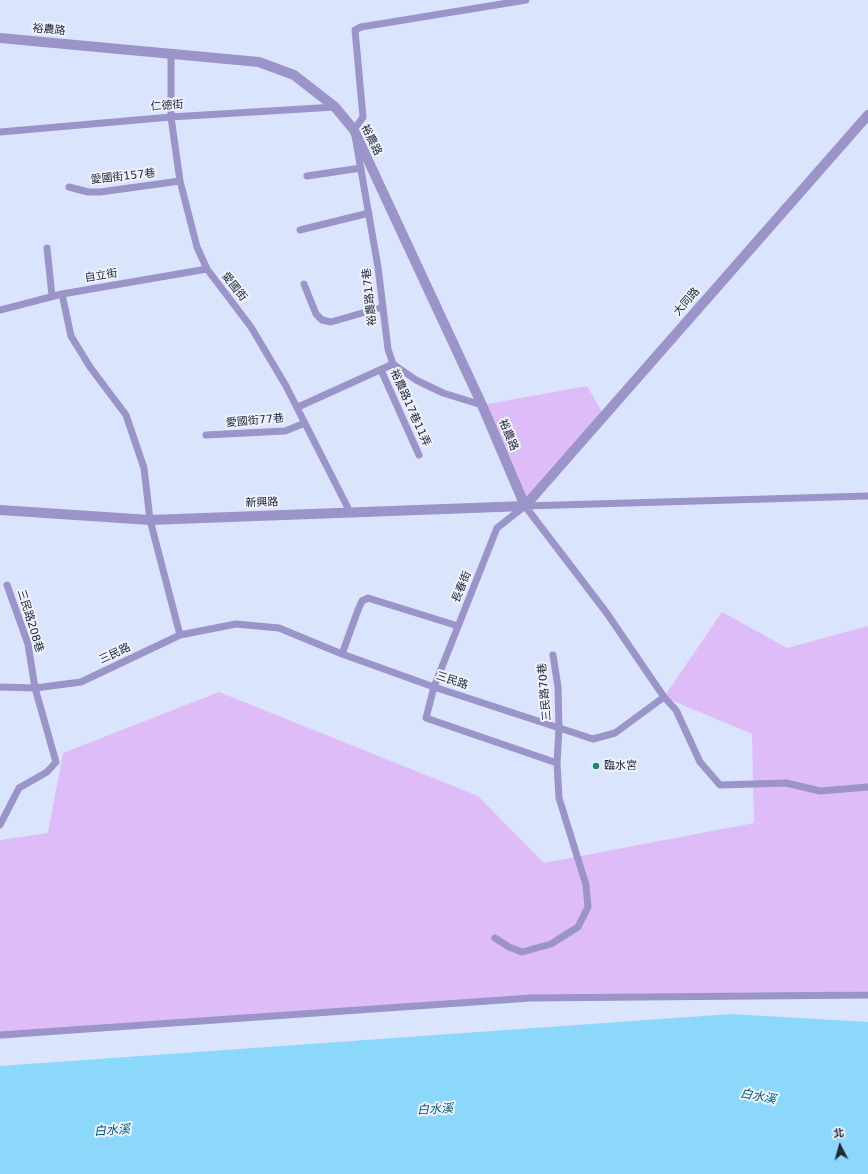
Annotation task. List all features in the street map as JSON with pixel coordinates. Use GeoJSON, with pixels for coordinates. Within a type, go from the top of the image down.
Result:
{"type":"FeatureCollection","features":[{"type":"Feature","properties":{"kind":"street","name":"裕農路"},"geometry":{"type":"LineString","coordinates":[[0,38],[259,62],[294,75],[335,107],[354,130],[482,405],[526,506]]}},
{"type":"Feature","properties":{"kind":"street","name":"大同路"},"geometry":{"type":"LineString","coordinates":[[526,506],[868,115]]}},
{"type":"Feature","properties":{"kind":"street","name":"新興路"},"geometry":{"type":"LineString","coordinates":[[0,510],[150,520],[526,506]]}},
{"type":"Feature","properties":{"kind":"lane"},"geometry":{"type":"LineString","coordinates":[[354,130],[363,117],[355,30],[361,27],[526,0]]}},
{"type":"Feature","properties":{"kind":"lane","name":"愛國街"},"geometry":{"type":"LineString","coordinates":[[171,54],[171,117],[180,181],[197,247],[207,269],[251,327],[298,407],[350,512]]}},
{"type":"Feature","properties":{"kind":"lane","name":"仁德街"},"geometry":{"type":"LineString","coordinates":[[0,132],[171,117],[335,107]]}},
{"type":"Feature","properties":{"kind":"lane","name":"裕農路17巷"},"geometry":{"type":"LineString","coordinates":[[354,130],[378,267],[388,349],[393,364]]}},
{"type":"Feature","properties":{"kind":"lane"},"geometry":{"type":"LineString","coordinates":[[307,176],[361,168]]}},
{"type":"Feature","properties":{"kind":"lane","name":"愛國街157巷"},"geometry":{"type":"LineString","coordinates":[[69,187],[88,192],[100,192],[180,181]]}},
{"type":"Feature","properties":{"kind":"lane"},"geometry":{"type":"LineString","coordinates":[[300,230],[369,213]]}},
{"type":"Feature","properties":{"kind":"lane"},"geometry":{"type":"LineString","coordinates":[[47,248],[52,296]]}},
{"type":"Feature","properties":{"kind":"lane","name":"自立街"},"geometry":{"type":"LineString","coordinates":[[0,310],[62,294],[207,269]]}},
{"type":"Feature","properties":{"kind":"lane"},"geometry":{"type":"LineString","coordinates":[[304,284],[316,314],[322,320],[331,322],[383,308]]}},
{"type":"Feature","properties":{"kind":"lane"},"geometry":{"type":"LineString","coordinates":[[62,294],[71,336],[90,367],[126,415],[144,468],[150,520],[180,635]]}},
{"type":"Feature","properties":{"kind":"lane"},"geometry":{"type":"LineString","coordinates":[[393,364],[416,380],[443,393],[482,405]]}},
{"type":"Feature","properties":{"kind":"lane","name":"裕農路17巷11弄"},"geometry":{"type":"LineString","coordinates":[[298,407],[393,364]]}},
{"type":"Feature","properties":{"kind":"lane","name":"裕農路17巷11弄"},"geometry":{"type":"LineString","coordinates":[[381,370],[419,455]]}},
{"type":"Feature","properties":{"kind":"lane","name":"愛國街77巷"},"geometry":{"type":"LineString","coordinates":[[206,435],[285,432],[305,422]]}},
{"type":"Feature","properties":{"kind":"lane"},"geometry":{"type":"LineString","coordinates":[[526,506],[868,496]]}},
{"type":"Feature","properties":{"kind":"lane"},"geometry":{"type":"LineString","coordinates":[[526,506],[606,612],[664,697],[676,710],[700,762],[720,785],[786,783],[820,791],[868,787]]}},
{"type":"Feature","properties":{"kind":"lane","name":"長春街"},"geometry":{"type":"LineString","coordinates":[[526,506],[497,528],[434,687],[426,718],[557,763]]}},
{"type":"Feature","properties":{"kind":"lane","name":"三民路208巷"},"geometry":{"type":"LineString","coordinates":[[0,825],[19,788],[47,772],[56,762],[36,688],[28,644],[7,585]]}},
{"type":"Feature","properties":{"kind":"lane"},"geometry":{"type":"LineString","coordinates":[[342,654],[362,601],[368,598],[458,626]]}},
{"type":"Feature","properties":{"kind":"lane","name":"三民路"},"geometry":{"type":"LineString","coordinates":[[0,687],[36,688],[81,682],[180,635],[236,624],[279,628],[342,654],[434,687],[593,739],[615,733],[664,697]]}},
{"type":"Feature","properties":{"kind":"lane","name":"三民路70巷"},"geometry":{"type":"LineString","coordinates":[[495,938],[509,948],[522,952],[551,944],[578,927],[588,907],[586,885],[559,798],[557,763],[559,728],[558,687],[553,655]]}},
{"type":"Feature","properties":{"kind":"lane"},"geometry":{"type":"LineString","coordinates":[[0,1035],[531,998],[868,994]]}},
{"type":"Feature","properties":{"kind":"shaded area"},"geometry":{"type":"Polygon","coordinates":[[[587,386],[605,417],[526,502],[482,405],[587,386]]]}},
{"type":"Feature","properties":{"kind":"shaded area"},"geometry":{"type":"Polygon","coordinates":[[[722,612],[787,648],[868,626],[868,991],[489,1001],[0,1039],[0,840],[48,833],[63,753],[219,692],[478,796],[544,863],[754,823],[752,734],[664,697],[722,612]]]}},
{"type":"Feature","properties":{"kind":"water","name":"白水溪"},"geometry":{"type":"Polygon","coordinates":[[[731,1014],[868,1022],[868,1174],[0,1174],[0,1066],[731,1014]]]}},
{"type":"Feature","properties":{"kind":"place","name":"臨水宮"},"geometry":{"type":"Point","coordinates":[596,766]}}]}
